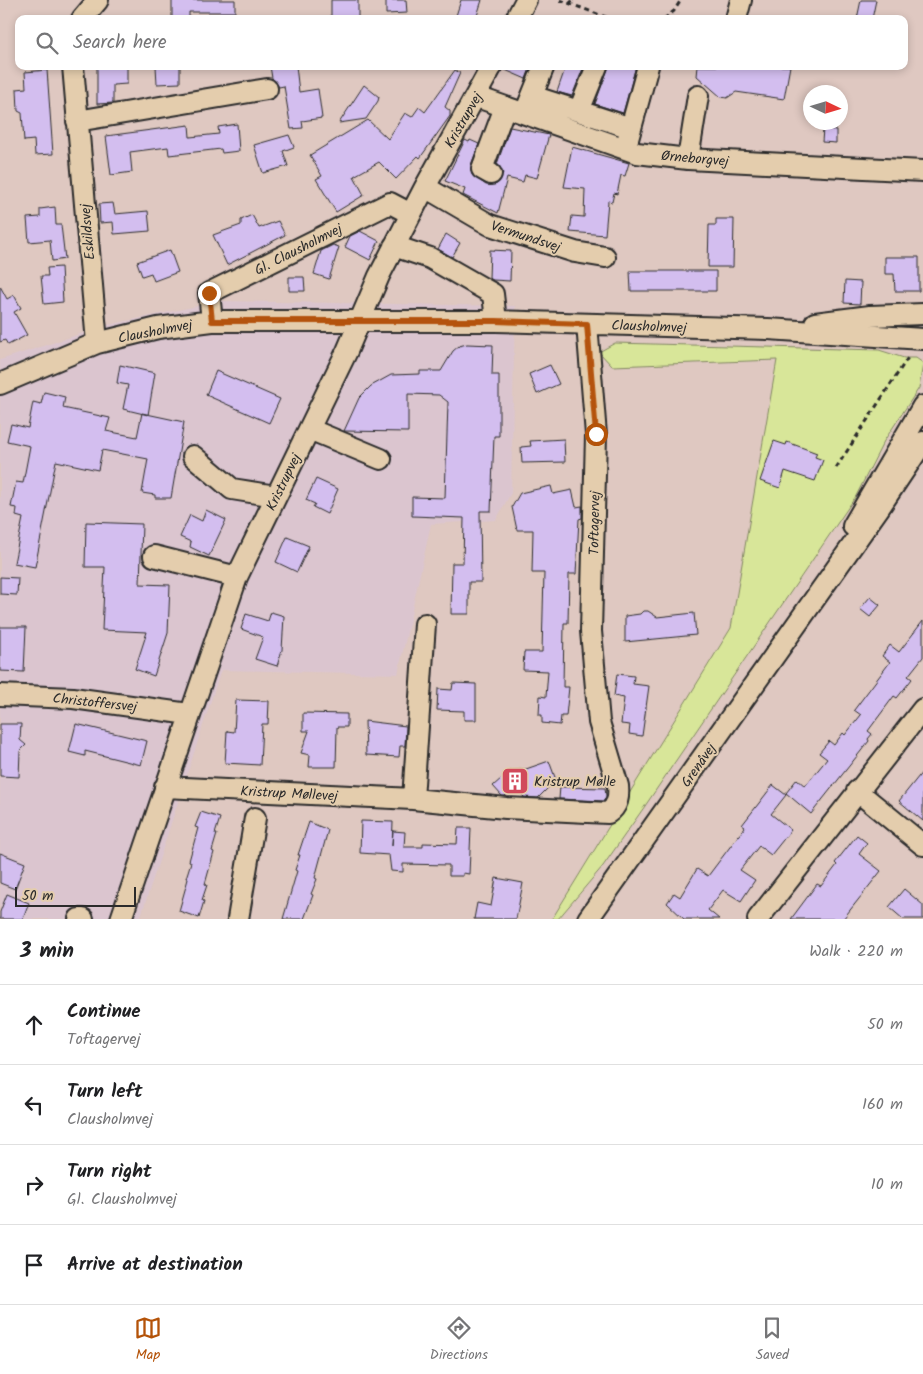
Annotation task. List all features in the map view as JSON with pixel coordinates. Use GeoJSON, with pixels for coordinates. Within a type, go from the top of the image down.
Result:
{"type":"FeatureCollection","features":[{"type":"Feature","properties":{"kind":"street"},"geometry":{"type":"LineString","coordinates":[[85,15],[98,0]]}},
{"type":"Feature","properties":{"kind":"street"},"geometry":{"type":"LineString","coordinates":[[518,15],[526,0]]}},
{"type":"Feature","properties":{"kind":"street"},"geometry":{"type":"LineString","coordinates":[[737,15],[741,0]]}},
{"type":"Feature","properties":{"kind":"street","name":"Eskildsvej"},"geometry":{"type":"LineString","coordinates":[[73,70],[98,343]]}},
{"type":"Feature","properties":{"kind":"street","name":"Kristrupvej"},"geometry":{"type":"LineString","coordinates":[[127,917],[189,714],[237,577],[360,322],[372,291],[394,246],[490,70]]}},
{"type":"Feature","properties":{"kind":"street"},"geometry":{"type":"LineString","coordinates":[[542,70],[528,105],[579,111],[631,128]]}},
{"type":"Feature","properties":{"kind":"street"},"geometry":{"type":"LineString","coordinates":[[579,111],[595,70]]}},
{"type":"Feature","properties":{"kind":"street"},"geometry":{"type":"LineString","coordinates":[[625,148],[647,70]]}},
{"type":"Feature","properties":{"kind":"street"},"geometry":{"type":"LineString","coordinates":[[77,120],[267,89]]}},
{"type":"Feature","properties":{"kind":"street"},"geometry":{"type":"LineString","coordinates":[[688,159],[698,96]]}},
{"type":"Feature","properties":{"kind":"street","name":"Ørneborgvej"},"geometry":{"type":"LineString","coordinates":[[477,97],[504,107],[528,105],[637,153],[688,159],[923,171]]}},
{"type":"Feature","properties":{"kind":"street"},"geometry":{"type":"LineString","coordinates":[[491,174],[482,170],[504,107]]}},
{"type":"Feature","properties":{"kind":"street","name":"Vermundsvej"},"geometry":{"type":"LineString","coordinates":[[425,187],[490,225],[574,252],[606,257]]}},
{"type":"Feature","properties":{"kind":"street","name":"Gl. Clausholmvej"},"geometry":{"type":"LineString","coordinates":[[212,321],[209,293],[390,203],[411,214]]}},
{"type":"Feature","properties":{"kind":"street"},"geometry":{"type":"LineString","coordinates":[[394,246],[430,258],[492,294],[496,321]]}},
{"type":"Feature","properties":{"kind":"street","name":"Clausholmvej"},"geometry":{"type":"LineString","coordinates":[[768,329],[870,316],[923,314]]}},
{"type":"Feature","properties":{"kind":"street","name":"Clausholmvej"},"geometry":{"type":"LineString","coordinates":[[0,384],[98,343],[158,328],[212,321],[496,321],[768,329],[919,343]]}},
{"type":"Feature","properties":{"kind":"street","name":"Toftagervej"},"geometry":{"type":"LineString","coordinates":[[506,808],[608,813],[614,809],[619,795],[599,722],[591,631],[596,434],[587,324]]}},
{"type":"Feature","properties":{"kind":"street","name":"Grenåvej"},"geometry":{"type":"LineString","coordinates":[[807,611],[872,491],[923,406]]}},
{"type":"Feature","properties":{"kind":"street"},"geometry":{"type":"LineString","coordinates":[[309,429],[381,459]]}},
{"type":"Feature","properties":{"kind":"street","name":"Grenåvej"},"geometry":{"type":"LineString","coordinates":[[588,919],[807,611],[923,442]]}},
{"type":"Feature","properties":{"kind":"street"},"geometry":{"type":"LineString","coordinates":[[194,456],[232,489],[276,496]]}},
{"type":"Feature","properties":{"kind":"street"},"geometry":{"type":"LineString","coordinates":[[879,508],[909,481],[923,460]]}},
{"type":"Feature","properties":{"kind":"street"},"geometry":{"type":"LineString","coordinates":[[154,556],[237,577]]}},
{"type":"Feature","properties":{"kind":"street"},"geometry":{"type":"LineString","coordinates":[[413,799],[425,624]]}},
{"type":"Feature","properties":{"kind":"street","name":"Christoffersvej"},"geometry":{"type":"LineString","coordinates":[[0,695],[74,698],[189,714]]}},
{"type":"Feature","properties":{"kind":"street"},"geometry":{"type":"LineString","coordinates":[[758,919],[923,709]]}},
{"type":"Feature","properties":{"kind":"street","name":"Kristrup Møllevej"},"geometry":{"type":"LineString","coordinates":[[166,787],[413,799],[506,808]]}},
{"type":"Feature","properties":{"kind":"street"},"geometry":{"type":"LineString","coordinates":[[857,791],[923,845]]}},
{"type":"Feature","properties":{"kind":"street"},"geometry":{"type":"LineString","coordinates":[[238,919],[255,818]]}},
{"type":"Feature","properties":{"kind":"path"},"geometry":{"type":"LineString","coordinates":[[560,0],[600,15]]}},
{"type":"Feature","properties":{"kind":"path"},"geometry":{"type":"LineString","coordinates":[[569,4],[573,0]]}},
{"type":"Feature","properties":{"kind":"path"},"geometry":{"type":"LineString","coordinates":[[670,15],[674,12],[681,0]]}},
{"type":"Feature","properties":{"kind":"path"},"geometry":{"type":"LineString","coordinates":[[836,468],[919,343]]}},
{"type":"Feature","properties":{"kind":"shaded area"},"geometry":{"type":"Polygon","coordinates":[[[221,301],[515,306],[511,493],[496,520],[431,524],[398,674],[221,670],[140,919],[0,919],[0,360],[108,325],[221,301]]]}},
{"type":"Feature","properties":{"kind":"green space"},"geometry":{"type":"Polygon","coordinates":[[[615,343],[879,350],[904,358],[916,358],[923,363],[919,388],[884,441],[856,496],[603,866],[558,919],[552,919],[731,628],[777,360],[612,366],[599,352],[615,343]]]}},
{"type":"Feature","properties":{"kind":"building"},"geometry":{"type":"Polygon","coordinates":[[[172,0],[235,0],[235,12],[189,12],[189,15],[172,15],[172,0]]]}},
{"type":"Feature","properties":{"kind":"building"},"geometry":{"type":"Polygon","coordinates":[[[331,0],[358,0],[358,15],[331,15],[331,0]]]}},
{"type":"Feature","properties":{"kind":"building"},"geometry":{"type":"Polygon","coordinates":[[[386,0],[406,0],[407,13],[386,14],[386,0]]]}},
{"type":"Feature","properties":{"kind":"building"},"geometry":{"type":"Polygon","coordinates":[[[461,0],[482,0],[477,15],[456,15],[461,0]]]}},
{"type":"Feature","properties":{"kind":"building"},"geometry":{"type":"Polygon","coordinates":[[[861,0],[876,0],[873,15],[858,15],[861,0]]]}},
{"type":"Feature","properties":{"kind":"building"},"geometry":{"type":"Polygon","coordinates":[[[47,70],[53,154],[35,155],[34,140],[24,141],[22,113],[18,111],[17,89],[26,88],[25,72],[47,70]]]}},
{"type":"Feature","properties":{"kind":"building"},"geometry":{"type":"Polygon","coordinates":[[[97,70],[127,70],[127,84],[113,85],[113,103],[97,104],[97,70]]]}},
{"type":"Feature","properties":{"kind":"building"},"geometry":{"type":"Polygon","coordinates":[[[156,70],[180,70],[180,83],[157,84],[156,70]]]}},
{"type":"Feature","properties":{"kind":"building"},"geometry":{"type":"Polygon","coordinates":[[[271,70],[296,70],[299,92],[318,89],[322,118],[302,121],[303,128],[291,129],[284,86],[279,87],[272,78],[271,70]]]}},
{"type":"Feature","properties":{"kind":"building"},"geometry":{"type":"Polygon","coordinates":[[[455,70],[460,73],[445,107],[450,111],[450,116],[420,158],[418,156],[396,179],[379,162],[354,176],[364,195],[336,212],[316,179],[322,176],[310,155],[368,120],[388,139],[405,113],[412,117],[419,107],[425,112],[455,70]]]}},
{"type":"Feature","properties":{"kind":"building"},"geometry":{"type":"Polygon","coordinates":[[[505,70],[529,70],[526,79],[505,70]]]}},
{"type":"Feature","properties":{"kind":"building"},"geometry":{"type":"Polygon","coordinates":[[[565,70],[582,70],[572,96],[557,92],[565,70]]]}},
{"type":"Feature","properties":{"kind":"building"},"geometry":{"type":"Polygon","coordinates":[[[608,70],[635,70],[623,113],[595,104],[608,70]]]}},
{"type":"Feature","properties":{"kind":"building"},"geometry":{"type":"Polygon","coordinates":[[[698,70],[789,70],[784,99],[736,92],[727,98],[721,97],[697,76],[698,70]]]}},
{"type":"Feature","properties":{"kind":"building"},"geometry":{"type":"Polygon","coordinates":[[[364,85],[379,97],[378,101],[366,119],[339,123],[364,85]]]}},
{"type":"Feature","properties":{"kind":"building"},"geometry":{"type":"Polygon","coordinates":[[[237,124],[239,151],[222,153],[221,149],[169,155],[168,147],[130,152],[132,172],[111,175],[106,136],[189,125],[190,137],[219,134],[218,127],[237,124]]]}},
{"type":"Feature","properties":{"kind":"building"},"geometry":{"type":"Polygon","coordinates":[[[510,127],[549,135],[537,178],[525,175],[523,182],[507,178],[498,213],[463,195],[465,189],[445,181],[465,140],[469,142],[470,140],[479,144],[471,165],[472,175],[486,185],[497,184],[503,173],[497,164],[510,127]]]}},
{"type":"Feature","properties":{"kind":"building"},"geometry":{"type":"Polygon","coordinates":[[[823,130],[836,130],[836,143],[822,142],[823,130]]]}},
{"type":"Feature","properties":{"kind":"building"},"geometry":{"type":"Polygon","coordinates":[[[289,135],[294,147],[283,151],[288,166],[263,173],[254,145],[289,135]]]}},
{"type":"Feature","properties":{"kind":"building"},"geometry":{"type":"Polygon","coordinates":[[[572,147],[629,163],[625,176],[621,175],[617,194],[614,193],[612,202],[608,201],[605,235],[570,232],[572,216],[584,217],[585,189],[564,187],[572,147]]]}},
{"type":"Feature","properties":{"kind":"building"},"geometry":{"type":"Polygon","coordinates":[[[113,203],[115,214],[148,211],[150,231],[114,234],[113,222],[100,223],[99,204],[113,203]]]}},
{"type":"Feature","properties":{"kind":"building"},"geometry":{"type":"Polygon","coordinates":[[[55,207],[56,225],[61,225],[65,259],[52,261],[50,240],[29,242],[27,218],[40,217],[40,209],[55,207]]]}},
{"type":"Feature","properties":{"kind":"building"},"geometry":{"type":"Polygon","coordinates":[[[252,215],[259,228],[278,221],[285,235],[227,265],[213,235],[241,225],[241,220],[252,215]]]}},
{"type":"Feature","properties":{"kind":"building"},"geometry":{"type":"Polygon","coordinates":[[[716,219],[734,219],[733,267],[708,267],[709,225],[716,225],[716,219]]]}},
{"type":"Feature","properties":{"kind":"building"},"geometry":{"type":"Polygon","coordinates":[[[360,231],[379,241],[370,260],[345,247],[350,236],[360,231]]]}},
{"type":"Feature","properties":{"kind":"building"},"geometry":{"type":"Polygon","coordinates":[[[446,234],[460,243],[452,257],[438,249],[446,234]]]}},
{"type":"Feature","properties":{"kind":"building"},"geometry":{"type":"Polygon","coordinates":[[[333,245],[339,247],[329,279],[314,274],[321,251],[333,245]]]}},
{"type":"Feature","properties":{"kind":"building"},"geometry":{"type":"Polygon","coordinates":[[[170,250],[178,272],[154,281],[151,273],[142,276],[137,262],[170,250]]]}},
{"type":"Feature","properties":{"kind":"building"},"geometry":{"type":"Polygon","coordinates":[[[490,250],[511,251],[510,281],[489,278],[490,250]]]}},
{"type":"Feature","properties":{"kind":"building"},"geometry":{"type":"Polygon","coordinates":[[[885,257],[919,257],[919,291],[895,291],[894,274],[885,274],[885,257]]]}},
{"type":"Feature","properties":{"kind":"building"},"geometry":{"type":"Polygon","coordinates":[[[61,267],[63,302],[44,304],[41,276],[48,276],[47,268],[61,267]]]}},
{"type":"Feature","properties":{"kind":"building"},"geometry":{"type":"Polygon","coordinates":[[[630,271],[716,271],[716,291],[631,291],[630,271]]]}},
{"type":"Feature","properties":{"kind":"building"},"geometry":{"type":"Polygon","coordinates":[[[289,277],[304,277],[305,291],[289,291],[289,277]]]}},
{"type":"Feature","properties":{"kind":"building"},"geometry":{"type":"Polygon","coordinates":[[[845,281],[861,282],[860,304],[844,303],[845,281]]]}},
{"type":"Feature","properties":{"kind":"building"},"geometry":{"type":"Polygon","coordinates":[[[0,286],[7,299],[14,295],[21,308],[14,312],[27,335],[8,345],[5,340],[0,342],[0,286]]]}},
{"type":"Feature","properties":{"kind":"building"},"geometry":{"type":"Polygon","coordinates":[[[467,344],[493,345],[492,375],[499,375],[499,436],[494,436],[491,511],[480,511],[481,582],[469,582],[469,614],[451,614],[452,563],[463,563],[464,518],[412,516],[412,497],[445,498],[448,402],[439,395],[408,394],[408,432],[344,431],[359,398],[371,386],[391,375],[420,374],[420,371],[441,371],[453,351],[459,346],[467,344]]]}},
{"type":"Feature","properties":{"kind":"building"},"geometry":{"type":"Polygon","coordinates":[[[120,365],[155,373],[148,415],[123,409],[128,385],[117,383],[120,365]]]}},
{"type":"Feature","properties":{"kind":"building"},"geometry":{"type":"Polygon","coordinates":[[[550,365],[559,384],[537,394],[529,374],[550,365]]]}},
{"type":"Feature","properties":{"kind":"building"},"geometry":{"type":"Polygon","coordinates":[[[216,371],[280,399],[269,423],[206,395],[216,371]]]}},
{"type":"Feature","properties":{"kind":"building"},"geometry":{"type":"Polygon","coordinates":[[[44,392],[65,397],[63,408],[110,418],[106,431],[137,437],[142,413],[184,422],[171,498],[155,498],[155,495],[142,493],[148,459],[102,450],[98,470],[56,461],[35,567],[14,563],[23,518],[16,516],[17,508],[11,507],[16,482],[23,483],[30,446],[7,441],[11,424],[28,428],[33,402],[41,404],[44,392]]]}},
{"type":"Feature","properties":{"kind":"building"},"geometry":{"type":"Polygon","coordinates":[[[564,439],[565,462],[522,463],[521,447],[531,446],[530,441],[564,439]]]}},
{"type":"Feature","properties":{"kind":"building"},"geometry":{"type":"Polygon","coordinates":[[[774,441],[786,445],[787,442],[817,453],[815,457],[823,460],[815,481],[785,471],[780,488],[760,481],[774,441]]]}},
{"type":"Feature","properties":{"kind":"building"},"geometry":{"type":"Polygon","coordinates":[[[316,479],[338,489],[327,514],[313,507],[315,504],[306,500],[316,479]]]}},
{"type":"Feature","properties":{"kind":"building"},"geometry":{"type":"Polygon","coordinates":[[[551,486],[553,494],[572,490],[576,507],[582,506],[582,518],[579,519],[576,574],[569,574],[568,623],[564,623],[563,687],[569,687],[566,716],[561,716],[560,725],[542,723],[542,715],[539,715],[540,696],[546,697],[548,671],[523,670],[524,652],[542,652],[544,573],[532,573],[533,530],[517,530],[512,507],[520,493],[551,486]]]}},
{"type":"Feature","properties":{"kind":"building"},"geometry":{"type":"Polygon","coordinates":[[[206,510],[226,520],[209,556],[190,547],[191,542],[180,537],[190,515],[202,521],[206,510]]]}},
{"type":"Feature","properties":{"kind":"building"},"geometry":{"type":"Polygon","coordinates":[[[86,522],[142,524],[140,584],[170,585],[168,633],[154,676],[135,669],[147,632],[102,630],[105,567],[85,567],[86,522]]]}},
{"type":"Feature","properties":{"kind":"building"},"geometry":{"type":"Polygon","coordinates":[[[287,537],[309,546],[297,572],[276,562],[287,537]]]}},
{"type":"Feature","properties":{"kind":"building"},"geometry":{"type":"Polygon","coordinates":[[[0,577],[18,578],[17,595],[0,594],[0,577]]]}},
{"type":"Feature","properties":{"kind":"building"},"geometry":{"type":"Polygon","coordinates":[[[870,597],[880,605],[870,617],[860,609],[870,597]]]}},
{"type":"Feature","properties":{"kind":"building"},"geometry":{"type":"Polygon","coordinates":[[[643,611],[648,611],[657,617],[694,613],[696,635],[625,642],[625,616],[640,614],[643,611]]]}},
{"type":"Feature","properties":{"kind":"building"},"geometry":{"type":"Polygon","coordinates":[[[271,612],[284,616],[282,650],[277,666],[255,659],[263,637],[241,629],[246,614],[268,621],[271,612]]]}},
{"type":"Feature","properties":{"kind":"building"},"geometry":{"type":"Polygon","coordinates":[[[923,621],[923,657],[908,676],[912,679],[897,698],[894,696],[868,731],[872,734],[868,739],[869,741],[811,814],[786,793],[797,779],[805,786],[827,759],[819,753],[829,741],[834,745],[861,715],[854,710],[890,662],[882,656],[890,645],[899,652],[923,621]]]}},
{"type":"Feature","properties":{"kind":"building"},"geometry":{"type":"Polygon","coordinates":[[[0,627],[26,627],[24,672],[0,671],[0,627]]]}},
{"type":"Feature","properties":{"kind":"building"},"geometry":{"type":"Polygon","coordinates":[[[617,674],[634,676],[633,684],[649,686],[642,736],[629,734],[630,725],[621,724],[624,698],[614,696],[617,674]]]}},
{"type":"Feature","properties":{"kind":"building"},"geometry":{"type":"Polygon","coordinates":[[[453,683],[476,684],[476,720],[464,720],[464,711],[437,710],[438,689],[452,690],[453,683]]]}},
{"type":"Feature","properties":{"kind":"building"},"geometry":{"type":"Polygon","coordinates":[[[236,700],[269,701],[268,724],[262,724],[260,765],[225,763],[227,731],[234,732],[236,700]]]}},
{"type":"Feature","properties":{"kind":"building"},"geometry":{"type":"Polygon","coordinates":[[[303,713],[347,714],[347,727],[337,727],[336,767],[309,767],[310,755],[301,753],[309,731],[303,731],[303,713]]]}},
{"type":"Feature","properties":{"kind":"building"},"geometry":{"type":"Polygon","coordinates":[[[365,721],[406,726],[405,746],[400,746],[399,757],[366,755],[365,721]]]}},
{"type":"Feature","properties":{"kind":"building"},"geometry":{"type":"Polygon","coordinates":[[[0,724],[21,724],[20,740],[26,745],[20,751],[19,777],[0,776],[0,724]]]}},
{"type":"Feature","properties":{"kind":"building"},"geometry":{"type":"Polygon","coordinates":[[[76,724],[147,741],[141,765],[85,751],[85,756],[69,752],[76,724]]]}},
{"type":"Feature","properties":{"kind":"building"},"geometry":{"type":"Polygon","coordinates":[[[549,761],[556,780],[538,798],[524,797],[515,788],[505,796],[502,796],[493,786],[511,770],[526,769],[549,761]]]}},
{"type":"Feature","properties":{"kind":"building"},"geometry":{"type":"Polygon","coordinates":[[[923,771],[923,821],[899,801],[923,771]]]}},
{"type":"Feature","properties":{"kind":"building"},"geometry":{"type":"Polygon","coordinates":[[[773,785],[786,795],[771,814],[791,830],[771,855],[759,846],[740,870],[755,880],[741,901],[723,890],[708,910],[719,919],[684,919],[667,903],[674,893],[680,897],[697,869],[708,876],[745,827],[742,825],[773,785]]]}},
{"type":"Feature","properties":{"kind":"building"},"geometry":{"type":"Polygon","coordinates":[[[560,787],[605,788],[606,796],[604,801],[559,799],[560,787]]]}},
{"type":"Feature","properties":{"kind":"building"},"geometry":{"type":"Polygon","coordinates":[[[201,812],[220,818],[215,834],[217,834],[212,851],[214,852],[205,884],[207,885],[199,918],[179,911],[188,879],[186,878],[191,862],[189,861],[198,828],[195,827],[201,812]]]}},
{"type":"Feature","properties":{"kind":"building"},"geometry":{"type":"Polygon","coordinates":[[[361,821],[393,822],[392,846],[393,831],[405,832],[404,847],[423,847],[423,843],[457,844],[458,828],[471,828],[469,874],[463,873],[463,876],[449,876],[449,865],[403,864],[403,872],[391,871],[389,855],[360,853],[361,821]]]}},
{"type":"Feature","properties":{"kind":"building"},"geometry":{"type":"Polygon","coordinates":[[[309,822],[328,830],[315,878],[317,879],[311,894],[313,895],[304,919],[283,919],[297,871],[295,870],[300,855],[298,855],[309,822]]]}},
{"type":"Feature","properties":{"kind":"building"},"geometry":{"type":"Polygon","coordinates":[[[857,835],[867,843],[859,854],[881,871],[843,919],[791,919],[817,884],[821,886],[837,865],[835,863],[857,835]]]}},
{"type":"Feature","properties":{"kind":"building"},"geometry":{"type":"Polygon","coordinates":[[[0,853],[25,863],[15,889],[0,883],[0,853]]]}},
{"type":"Feature","properties":{"kind":"building"},"geometry":{"type":"Polygon","coordinates":[[[496,878],[523,883],[516,919],[474,919],[477,903],[491,906],[496,878]]]}},
{"type":"Feature","properties":{"kind":"building"},"geometry":{"type":"Polygon","coordinates":[[[904,889],[923,905],[923,919],[903,919],[889,907],[904,889]]]}},
{"type":"Feature","properties":{"kind":"building"},"geometry":{"type":"Polygon","coordinates":[[[7,894],[29,903],[23,919],[0,919],[0,912],[7,894]]]}},
{"type":"Feature","properties":{"kind":"place","name":"Kristrup Mølle"},"geometry":{"type":"Point","coordinates":[515,781]}},
{"type":"Feature","properties":{"kind":"route"},"geometry":{"type":"LineString","coordinates":[[209,293],[212,321],[496,321],[587,324],[596,434]]}}]}
